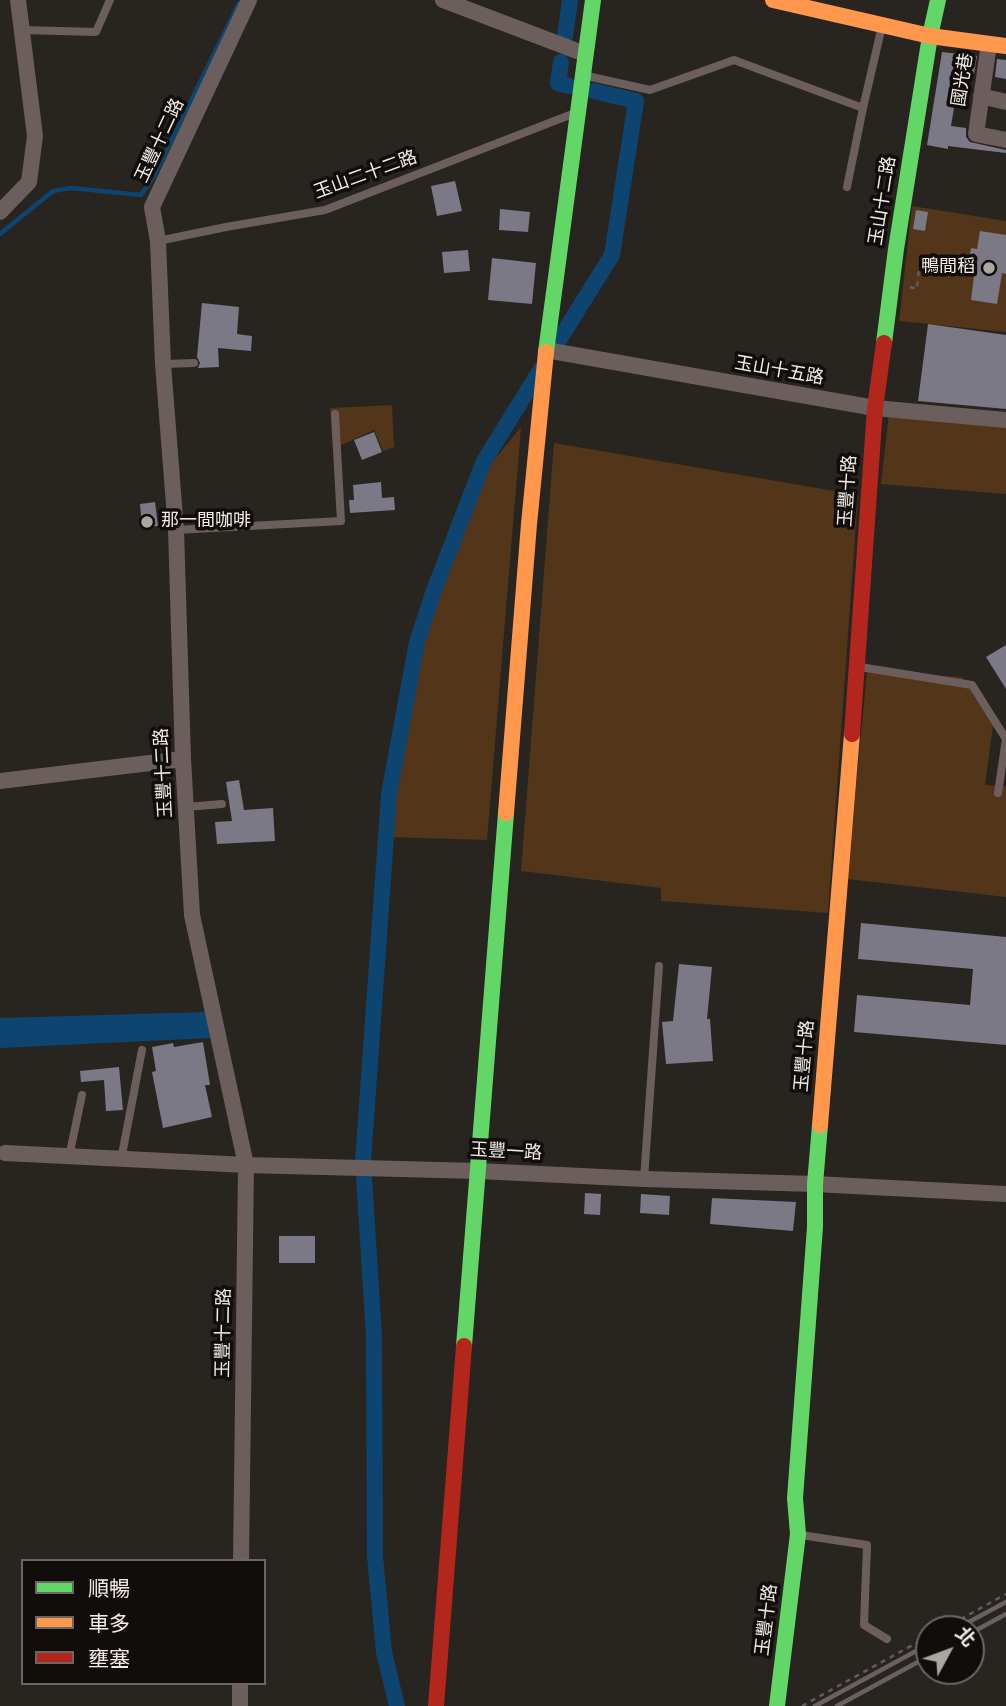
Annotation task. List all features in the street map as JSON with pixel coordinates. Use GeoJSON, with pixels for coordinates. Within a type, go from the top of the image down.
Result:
{"type":"FeatureCollection","features":[{"type":"Feature","properties":{"kind":"street"},"geometry":{"type":"LineString","coordinates":[[0,212],[29,182],[35,136],[18,0]]}},
{"type":"Feature","properties":{"kind":"street","name":"玉豐十二路"},"geometry":{"type":"LineString","coordinates":[[242,1559],[246,1165],[192,915],[183,759],[176,530],[163,364],[158,241],[152,207],[249,0]]}},
{"type":"Feature","properties":{"kind":"street"},"geometry":{"type":"LineString","coordinates":[[443,0],[585,54]]}},
{"type":"Feature","properties":{"kind":"street"},"geometry":{"type":"LineString","coordinates":[[436,1706],[529,524],[547,350],[593,0]]}},
{"type":"Feature","properties":{"kind":"street"},"geometry":{"type":"LineString","coordinates":[[774,0],[930,36],[998,45]]}},
{"type":"Feature","properties":{"kind":"street","name":"玉山十二路"},"geometry":{"type":"LineString","coordinates":[[875,408],[893,269],[938,0]]}},
{"type":"Feature","properties":{"kind":"street","name":"國光巷"},"geometry":{"type":"LineString","coordinates":[[998,45],[981,96],[976,134],[1006,140]]}},
{"type":"Feature","properties":{"kind":"street"},"geometry":{"type":"LineString","coordinates":[[981,96],[1006,102]]}},
{"type":"Feature","properties":{"kind":"street","name":"玉山十五路"},"geometry":{"type":"LineString","coordinates":[[547,350],[875,408],[1006,420]]}},
{"type":"Feature","properties":{"kind":"street","name":"玉豐十路"},"geometry":{"type":"LineString","coordinates":[[777,1706],[798,1534],[795,1498],[816,1227],[815,1184],[875,408]]}},
{"type":"Feature","properties":{"kind":"street"},"geometry":{"type":"LineString","coordinates":[[0,781],[183,759]]}},
{"type":"Feature","properties":{"kind":"street","name":"玉豐一路"},"geometry":{"type":"LineString","coordinates":[[5,1153],[121,1160],[478,1171],[1006,1194]]}},
{"type":"Feature","properties":{"kind":"street"},"geometry":{"type":"LineString","coordinates":[[240,1685],[240,1706]]}},
{"type":"Feature","properties":{"kind":"lane"},"geometry":{"type":"LineString","coordinates":[[22,30],[96,32],[110,0]]}},
{"type":"Feature","properties":{"kind":"lane"},"geometry":{"type":"LineString","coordinates":[[847,187],[883,24]]}},
{"type":"Feature","properties":{"kind":"lane"},"geometry":{"type":"LineString","coordinates":[[584,76],[650,90],[734,60],[863,108]]}},
{"type":"Feature","properties":{"kind":"lane","name":"玉山二十二路"},"geometry":{"type":"LineString","coordinates":[[158,241],[326,210],[578,112]]}},
{"type":"Feature","properties":{"kind":"lane"},"geometry":{"type":"LineString","coordinates":[[163,364],[194,363]]}},
{"type":"Feature","properties":{"kind":"lane"},"geometry":{"type":"LineString","coordinates":[[176,530],[341,521],[335,414]]}},
{"type":"Feature","properties":{"kind":"lane"},"geometry":{"type":"LineString","coordinates":[[857,667],[972,685],[1006,739],[998,793]]}},
{"type":"Feature","properties":{"kind":"lane"},"geometry":{"type":"LineString","coordinates":[[186,807],[222,804]]}},
{"type":"Feature","properties":{"kind":"lane"},"geometry":{"type":"LineString","coordinates":[[644,1179],[659,966]]}},
{"type":"Feature","properties":{"kind":"lane"},"geometry":{"type":"LineString","coordinates":[[121,1160],[142,1050]]}},
{"type":"Feature","properties":{"kind":"lane"},"geometry":{"type":"LineString","coordinates":[[69,1157],[82,1095]]}},
{"type":"Feature","properties":{"kind":"lane"},"geometry":{"type":"LineString","coordinates":[[798,1534],[867,1545],[864,1625],[887,1639]]}},
{"type":"Feature","properties":{"kind":"path"},"geometry":{"type":"LineString","coordinates":[[905,286],[917,289],[919,268],[974,275]]}},
{"type":"Feature","properties":{"kind":"path"},"geometry":{"type":"LineString","coordinates":[[968,1615],[1006,1594]]}},
{"type":"Feature","properties":{"kind":"path"},"geometry":{"type":"LineString","coordinates":[[802,1706],[915,1644]]}},
{"type":"Feature","properties":{"kind":"shaded area"},"geometry":{"type":"Polygon","coordinates":[[[912,206],[1006,221],[1006,332],[899,321],[912,206]]]}},
{"type":"Feature","properties":{"kind":"shaded area"},"geometry":{"type":"Polygon","coordinates":[[[392,405],[394,447],[383,451],[374,430],[333,449],[330,408],[392,405]]]}},
{"type":"Feature","properties":{"kind":"shaded area"},"geometry":{"type":"Polygon","coordinates":[[[889,413],[1006,423],[1006,494],[881,484],[889,413]]]}},
{"type":"Feature","properties":{"kind":"shaded area"},"geometry":{"type":"Polygon","coordinates":[[[521,427],[487,840],[390,837],[395,789],[424,630],[490,465],[521,427]]]}},
{"type":"Feature","properties":{"kind":"shaded area"},"geometry":{"type":"Polygon","coordinates":[[[554,443],[858,495],[828,913],[661,901],[661,888],[521,871],[554,443]]]}},
{"type":"Feature","properties":{"kind":"shaded area"},"geometry":{"type":"Polygon","coordinates":[[[867,672],[962,677],[993,726],[985,785],[1006,786],[1006,897],[847,879],[867,672]]]}},
{"type":"Feature","properties":{"kind":"water"},"geometry":{"type":"Polygon","coordinates":[[[206,1012],[210,1038],[0,1048],[0,1018],[206,1012]]]}},
{"type":"Feature","properties":{"kind":"building"},"geometry":{"type":"Polygon","coordinates":[[[942,52],[977,56],[974,74],[960,72],[951,126],[966,128],[966,137],[970,142],[1006,150],[1006,153],[927,145],[942,52]]]}},
{"type":"Feature","properties":{"kind":"building"},"geometry":{"type":"Polygon","coordinates":[[[997,59],[1006,60],[1006,79],[995,77],[997,59]]]}},
{"type":"Feature","properties":{"kind":"building"},"geometry":{"type":"Polygon","coordinates":[[[455,181],[462,211],[437,216],[431,186],[455,181]]]}},
{"type":"Feature","properties":{"kind":"building"},"geometry":{"type":"Polygon","coordinates":[[[500,209],[530,212],[528,232],[499,230],[500,209]]]}},
{"type":"Feature","properties":{"kind":"building"},"geometry":{"type":"Polygon","coordinates":[[[916,210],[928,212],[925,231],[913,229],[916,210]]]}},
{"type":"Feature","properties":{"kind":"building","name":"鴨間稻"},"geometry":{"type":"Polygon","coordinates":[[[980,231],[1006,235],[1006,274],[1002,273],[997,304],[971,300],[975,268],[968,267],[971,248],[977,249],[980,231]]]}},
{"type":"Feature","properties":{"kind":"building"},"geometry":{"type":"Polygon","coordinates":[[[468,250],[470,271],[444,273],[442,252],[468,250]]]}},
{"type":"Feature","properties":{"kind":"building"},"geometry":{"type":"Polygon","coordinates":[[[492,258],[536,263],[532,304],[488,300],[492,258]]]}},
{"type":"Feature","properties":{"kind":"building"},"geometry":{"type":"Polygon","coordinates":[[[202,303],[239,307],[237,334],[252,336],[251,351],[218,348],[219,367],[198,368],[202,303]]]}},
{"type":"Feature","properties":{"kind":"building"},"geometry":{"type":"Polygon","coordinates":[[[928,324],[1006,335],[1006,409],[918,401],[928,324]]]}},
{"type":"Feature","properties":{"kind":"building"},"geometry":{"type":"Polygon","coordinates":[[[374,432],[382,452],[362,460],[354,440],[374,432]]]}},
{"type":"Feature","properties":{"kind":"building"},"geometry":{"type":"Polygon","coordinates":[[[381,482],[382,498],[394,497],[395,510],[350,513],[349,500],[354,500],[353,485],[381,482]]]}},
{"type":"Feature","properties":{"kind":"building"},"geometry":{"type":"Polygon","coordinates":[[[155,502],[158,526],[142,527],[140,504],[155,502]]]}},
{"type":"Feature","properties":{"kind":"building"},"geometry":{"type":"Polygon","coordinates":[[[1006,645],[1006,689],[986,657],[1006,645]]]}},
{"type":"Feature","properties":{"kind":"building"},"geometry":{"type":"Polygon","coordinates":[[[239,780],[244,810],[273,808],[275,841],[217,844],[215,822],[232,821],[226,782],[239,780]]]}},
{"type":"Feature","properties":{"kind":"building"},"geometry":{"type":"Polygon","coordinates":[[[861,923],[1006,937],[1006,1045],[854,1032],[857,995],[970,1005],[973,969],[858,959],[861,923]]]}},
{"type":"Feature","properties":{"kind":"building"},"geometry":{"type":"Polygon","coordinates":[[[679,964],[712,967],[707,1019],[710,1019],[713,1061],[666,1064],[662,1022],[673,1021],[679,964]]]}},
{"type":"Feature","properties":{"kind":"building"},"geometry":{"type":"Polygon","coordinates":[[[203,1042],[210,1085],[205,1085],[212,1117],[163,1128],[152,1072],[156,1071],[152,1047],[173,1043],[174,1047],[203,1042]]]}},
{"type":"Feature","properties":{"kind":"building"},"geometry":{"type":"Polygon","coordinates":[[[119,1067],[123,1110],[106,1111],[104,1080],[81,1082],[80,1071],[119,1067]]]}},
{"type":"Feature","properties":{"kind":"building"},"geometry":{"type":"Polygon","coordinates":[[[585,1193],[601,1194],[600,1215],[584,1214],[585,1193]]]}},
{"type":"Feature","properties":{"kind":"building"},"geometry":{"type":"Polygon","coordinates":[[[641,1194],[670,1196],[669,1215],[640,1213],[641,1194]]]}},
{"type":"Feature","properties":{"kind":"building"},"geometry":{"type":"Polygon","coordinates":[[[712,1198],[796,1202],[793,1231],[710,1224],[712,1198]]]}},
{"type":"Feature","properties":{"kind":"building"},"geometry":{"type":"Polygon","coordinates":[[[279,1236],[315,1236],[315,1263],[279,1263],[279,1236]]]}},
{"type":"Feature","properties":{"kind":"waterway"},"geometry":{"type":"LineString","coordinates":[[565,36],[570,0]]}},
{"type":"Feature","properties":{"kind":"waterway"},"geometry":{"type":"LineString","coordinates":[[0,234],[53,191],[71,188],[141,195],[154,176],[239,3]]}},
{"type":"Feature","properties":{"kind":"waterway"},"geometry":{"type":"LineString","coordinates":[[561,62],[558,83],[569,86]]}},
{"type":"Feature","properties":{"kind":"waterway"},"geometry":{"type":"LineString","coordinates":[[554,348],[612,255],[636,101],[594,91]]}},
{"type":"Feature","properties":{"kind":"waterway"},"geometry":{"type":"LineString","coordinates":[[397,1706],[384,1652],[375,1556],[374,1337],[363,1161],[389,794],[417,642],[433,593],[484,461],[541,369]]}},
{"type":"Feature","properties":{"kind":"railway"},"geometry":{"type":"LineString","coordinates":[[982,1615],[1006,1602]]}},
{"type":"Feature","properties":{"kind":"railway"},"geometry":{"type":"LineString","coordinates":[[985,1625],[1006,1614]]}},
{"type":"Feature","properties":{"kind":"railway"},"geometry":{"type":"LineString","coordinates":[[815,1706],[915,1652]]}},
{"type":"Feature","properties":{"kind":"railway"},"geometry":{"type":"LineString","coordinates":[[837,1706],[915,1664]]}},
{"type":"Feature","properties":{"kind":"traffic: fast"},"geometry":{"type":"LineString","coordinates":[[546,352],[593,0]]}},
{"type":"Feature","properties":{"kind":"traffic: fast"},"geometry":{"type":"LineString","coordinates":[[884,343],[896,249],[938,0]]}},
{"type":"Feature","properties":{"kind":"traffic: fast"},"geometry":{"type":"LineString","coordinates":[[464,1346],[506,813]]}},
{"type":"Feature","properties":{"kind":"traffic: fast"},"geometry":{"type":"LineString","coordinates":[[777,1706],[798,1534],[795,1498],[820,1125]]}},
{"type":"Feature","properties":{"kind":"traffic: slow"},"geometry":{"type":"LineString","coordinates":[[773,0],[930,36],[1006,46]]}},
{"type":"Feature","properties":{"kind":"traffic: slow"},"geometry":{"type":"LineString","coordinates":[[506,813],[546,352]]}},
{"type":"Feature","properties":{"kind":"traffic: slow"},"geometry":{"type":"LineString","coordinates":[[820,1125],[852,734]]}},
{"type":"Feature","properties":{"kind":"traffic: jam"},"geometry":{"type":"LineString","coordinates":[[852,734],[875,408],[884,343]]}},
{"type":"Feature","properties":{"kind":"traffic: jam"},"geometry":{"type":"LineString","coordinates":[[436,1706],[464,1346]]}},
{"type":"Feature","properties":{"kind":"place","name":"鴨間稻"},"geometry":{"type":"Point","coordinates":[989,268]}},
{"type":"Feature","properties":{"kind":"place","name":"那一間咖啡"},"geometry":{"type":"Point","coordinates":[147,522]}}]}
